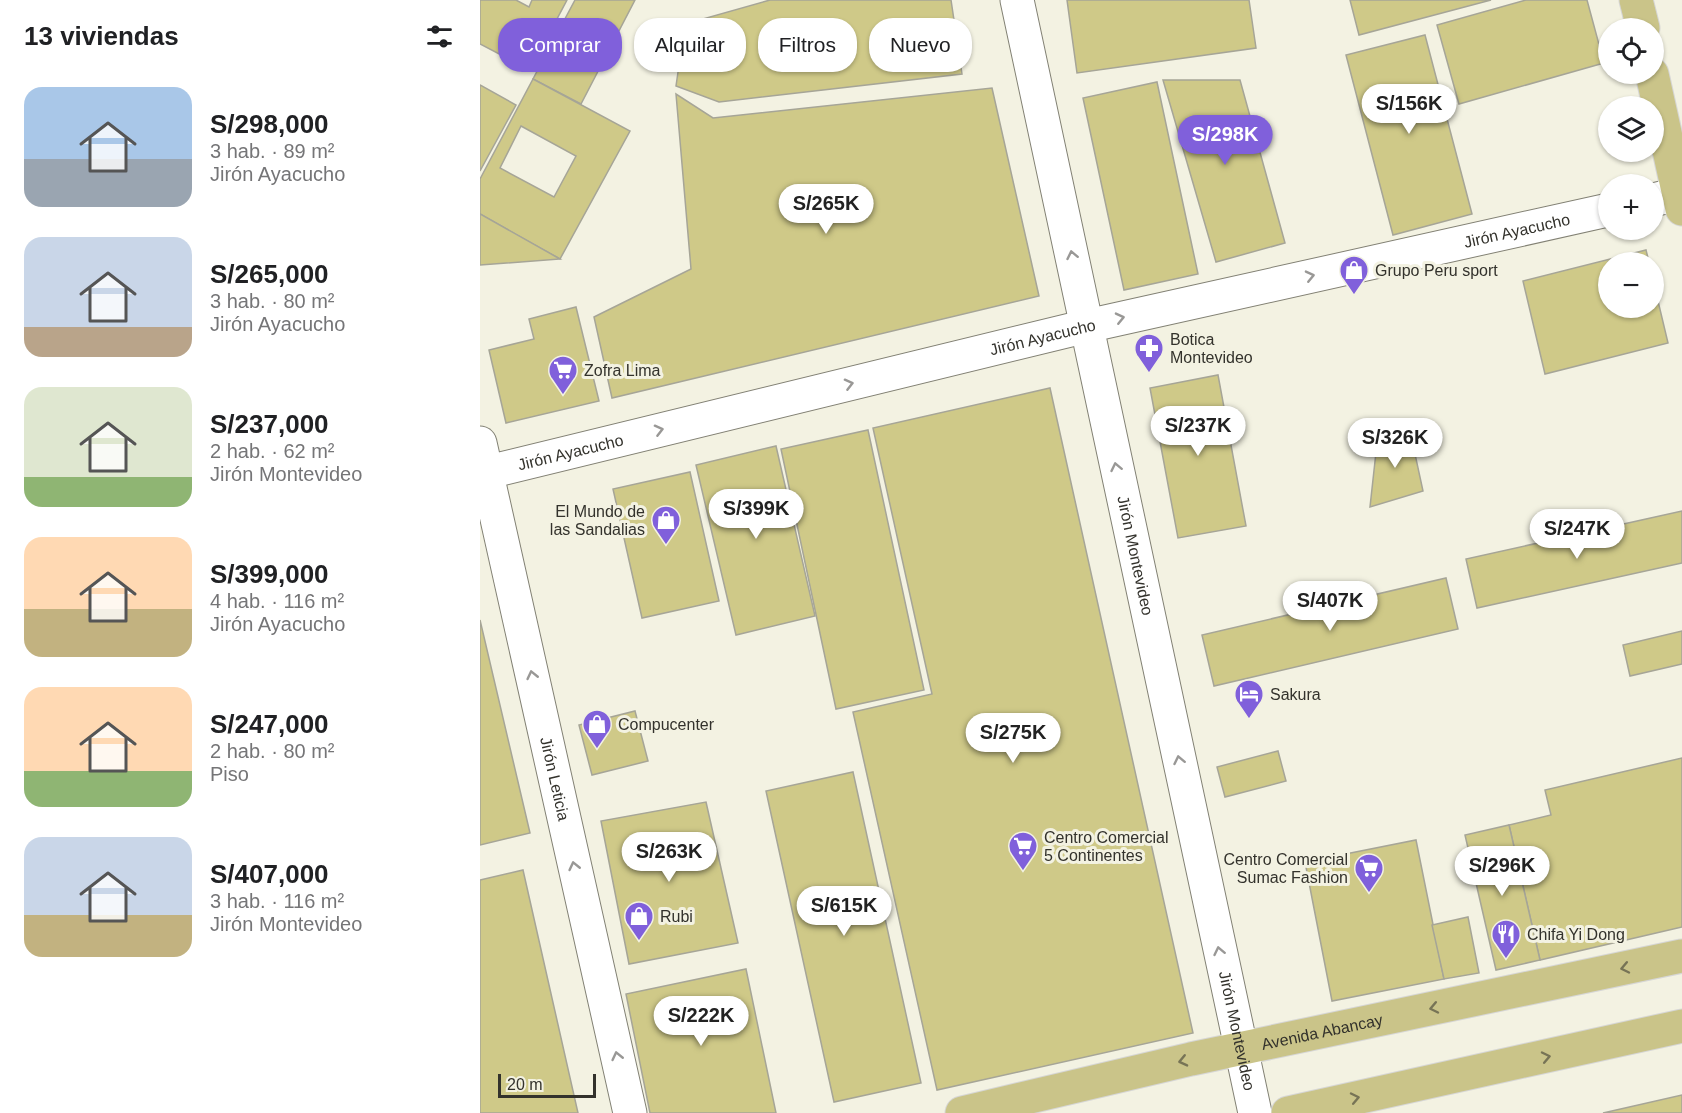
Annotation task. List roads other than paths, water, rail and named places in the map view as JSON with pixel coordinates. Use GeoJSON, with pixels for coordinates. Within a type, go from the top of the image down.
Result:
{"type":"FeatureCollection","features":[{"type":"Feature","properties":{"kind":"main road"},"geometry":{"type":"LineString","coordinates":[[1636,0],[1640,18]]}},
{"type":"Feature","properties":{"kind":"main road"},"geometry":{"type":"LineString","coordinates":[[1654,84],[1674,199]]}},
{"type":"Feature","properties":{"kind":"main road","name":"Avenida Abancay"},"geometry":{"type":"LineString","coordinates":[[962,1113],[1240,1049],[1682,956]]}},
{"type":"Feature","properties":{"kind":"main road"},"geometry":{"type":"LineString","coordinates":[[1294,1112],[1682,1026]]}},
{"type":"Feature","properties":{"kind":"street","name":"Jirón Montevideo"},"geometry":{"type":"LineString","coordinates":[[1017,0],[1255,1113]]}},
{"type":"Feature","properties":{"kind":"street","name":"Jirón Ayacucho"},"geometry":{"type":"LineString","coordinates":[[482,463],[1598,212]]}},
{"type":"Feature","properties":{"kind":"street","name":"Jirón Leticia"},"geometry":{"type":"LineString","coordinates":[[482,463],[630,1113]]}},
{"type":"Feature","properties":{"kind":"place","name":"Grupo Peru sport"},"geometry":{"type":"Point","coordinates":[1354,296]}},
{"type":"Feature","properties":{"kind":"place","name":"Botica Montevideo"},"geometry":{"type":"Point","coordinates":[1149,374]}},
{"type":"Feature","properties":{"kind":"place","name":"Zofra Lima"},"geometry":{"type":"Point","coordinates":[563,396]}},
{"type":"Feature","properties":{"kind":"place","name":"El Mundo de las Sandalias"},"geometry":{"type":"Point","coordinates":[666,546]}},
{"type":"Feature","properties":{"kind":"place","name":"Sakura"},"geometry":{"type":"Point","coordinates":[1249,720]}},
{"type":"Feature","properties":{"kind":"place","name":"Compucenter"},"geometry":{"type":"Point","coordinates":[597,750]}},
{"type":"Feature","properties":{"kind":"place","name":"Centro Comercial 5 Continentes"},"geometry":{"type":"Point","coordinates":[1023,872]}},
{"type":"Feature","properties":{"kind":"place","name":"Centro Comercial Sumac Fashion"},"geometry":{"type":"Point","coordinates":[1369,894]}},
{"type":"Feature","properties":{"kind":"place","name":"Rubi"},"geometry":{"type":"Point","coordinates":[639,942]}},
{"type":"Feature","properties":{"kind":"place","name":"Chifa Yi Dong"},"geometry":{"type":"Point","coordinates":[1506,960]}}]}
